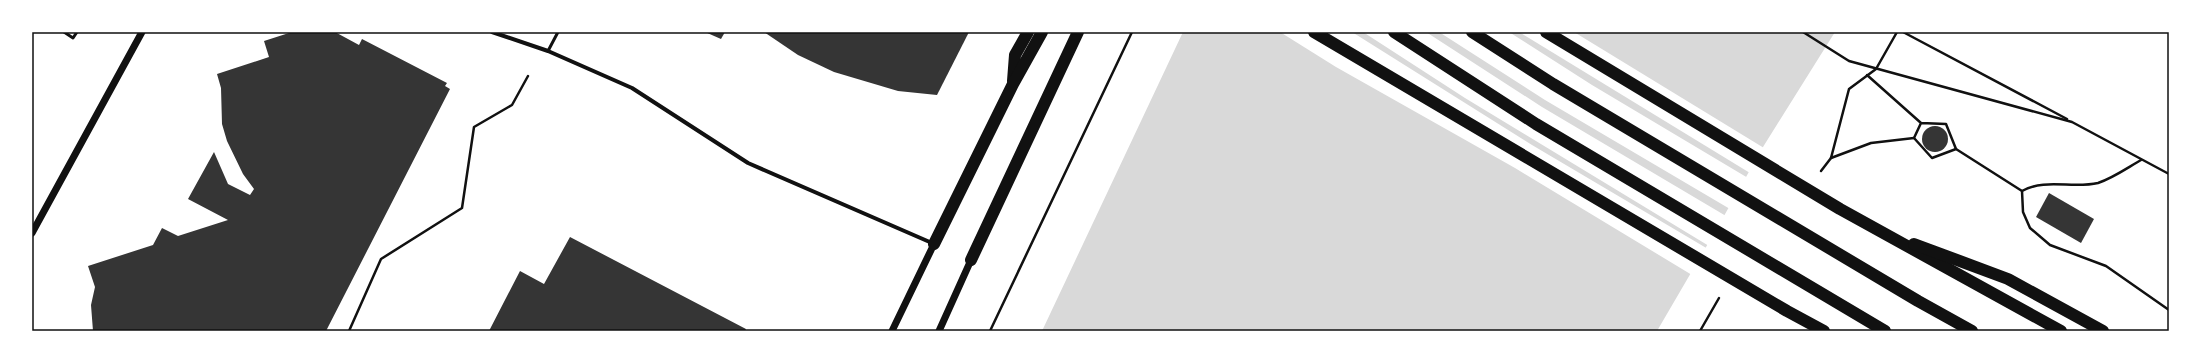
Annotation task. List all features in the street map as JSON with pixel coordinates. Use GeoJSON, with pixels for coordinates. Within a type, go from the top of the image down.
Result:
{"type":"FeatureCollection","features":[{"type":"Feature","properties":{"kind":"highway"},"geometry":{"type":"LineString","coordinates":[[1013,84],[1015,55],[1028,32]]}},
{"type":"Feature","properties":{"kind":"highway"},"geometry":{"type":"LineString","coordinates":[[934,244],[1013,84],[1042,32]]}},
{"type":"Feature","properties":{"kind":"highway"},"geometry":{"type":"LineString","coordinates":[[971,260],[1076,36],[1089,32]]}},
{"type":"Feature","properties":{"kind":"highway"},"geometry":{"type":"LineString","coordinates":[[1314,32],[1787,311],[1824,331]]}},
{"type":"Feature","properties":{"kind":"highway"},"geometry":{"type":"LineString","coordinates":[[1394,32],[1536,124],[1885,331]]}},
{"type":"Feature","properties":{"kind":"highway"},"geometry":{"type":"LineString","coordinates":[[1472,32],[1560,88],[1918,302],[1972,331]]}},
{"type":"Feature","properties":{"kind":"highway"},"geometry":{"type":"LineString","coordinates":[[1546,32],[1874,229],[2061,331]]}},
{"type":"Feature","properties":{"kind":"highway"},"geometry":{"type":"LineString","coordinates":[[1874,229],[2008,279],[2103,331]]}},
{"type":"Feature","properties":{"kind":"street"},"geometry":{"type":"LineString","coordinates":[[32,233],[142,32]]}},
{"type":"Feature","properties":{"kind":"street"},"geometry":{"type":"LineString","coordinates":[[492,32],[548,51],[632,88],[748,163],[934,244],[892,331]]}},
{"type":"Feature","properties":{"kind":"street"},"geometry":{"type":"LineString","coordinates":[[938,331],[971,260]]}},
{"type":"Feature","properties":{"kind":"lane"},"geometry":{"type":"LineString","coordinates":[[64,32],[73,38],[77,32]]}},
{"type":"Feature","properties":{"kind":"lane"},"geometry":{"type":"LineString","coordinates":[[548,51],[558,32]]}},
{"type":"Feature","properties":{"kind":"path"},"geometry":{"type":"LineString","coordinates":[[990,331],[1132,32]]}},
{"type":"Feature","properties":{"kind":"path"},"geometry":{"type":"LineString","coordinates":[[1803,32],[1849,61],[2072,122]]}},
{"type":"Feature","properties":{"kind":"path"},"geometry":{"type":"LineString","coordinates":[[1876,68],[1897,32]]}},
{"type":"Feature","properties":{"kind":"path"},"geometry":{"type":"LineString","coordinates":[[1904,32],[2169,174]]}},
{"type":"Feature","properties":{"kind":"path"},"geometry":{"type":"LineString","coordinates":[[1867,75],[1921,122],[1946,124],[1956,149],[2022,191]]}},
{"type":"Feature","properties":{"kind":"path"},"geometry":{"type":"LineString","coordinates":[[349,331],[380,259],[462,208],[474,127],[512,105],[528,76]]}},
{"type":"Feature","properties":{"kind":"path"},"geometry":{"type":"LineString","coordinates":[[1914,138],[1921,122]]}},
{"type":"Feature","properties":{"kind":"path"},"geometry":{"type":"LineString","coordinates":[[1914,138],[1932,158],[1956,149]]}},
{"type":"Feature","properties":{"kind":"path"},"geometry":{"type":"LineString","coordinates":[[1830,158],[1871,143],[1914,138]]}},
{"type":"Feature","properties":{"kind":"path"},"geometry":{"type":"LineString","coordinates":[[2022,191],[2032,186],[2096,183],[2113,177],[2141,159]]}},
{"type":"Feature","properties":{"kind":"path"},"geometry":{"type":"LineString","coordinates":[[2022,191],[2023,212],[2030,228],[2050,245],[2106,266],[2169,310]]}},
{"type":"Feature","properties":{"kind":"shaded area"},"geometry":{"type":"Polygon","coordinates":[[[1183,32],[1835,32],[1763,147],[1657,331],[1042,331],[1183,32]]]}},
{"type":"Feature","properties":{"kind":"pier"},"geometry":{"type":"Polygon","coordinates":[[[1280,32],[1352,32],[1532,145],[1708,249],[1692,275],[1515,168],[1336,67],[1280,32]]]}},
{"type":"Feature","properties":{"kind":"pier"},"geometry":{"type":"Polygon","coordinates":[[[1363,32],[1426,32],[1542,107],[1726,216],[1718,231],[1709,246],[1465,98],[1363,32]]]}},
{"type":"Feature","properties":{"kind":"pier"},"geometry":{"type":"Polygon","coordinates":[[[1439,32],[1509,32],[1592,85],[1748,178],[1730,209],[1545,100],[1439,32]]]}},
{"type":"Feature","properties":{"kind":"pier"},"geometry":{"type":"Polygon","coordinates":[[[1519,32],[1574,32],[1764,148],[1750,173],[1519,32]]]}},
{"type":"Feature","properties":{"kind":"building"},"geometry":{"type":"Polygon","coordinates":[[[292,32],[335,32],[359,45],[362,39],[447,83],[445,86],[450,89],[326,331],[93,331],[91,305],[95,287],[88,266],[153,245],[162,228],[178,236],[228,220],[188,199],[214,152],[228,184],[250,195],[254,189],[243,174],[227,141],[222,124],[221,88],[217,74],[269,57],[264,41],[292,32]]]}},
{"type":"Feature","properties":{"kind":"building"},"geometry":{"type":"Polygon","coordinates":[[[705,32],[725,32],[721,39],[705,32]]]}},
{"type":"Feature","properties":{"kind":"building"},"geometry":{"type":"Polygon","coordinates":[[[764,32],[969,32],[937,95],[898,91],[834,72],[798,55],[764,32]]]}},
{"type":"Feature","properties":{"kind":"building"},"geometry":{"type":"Polygon","coordinates":[[[1935,126],[1944,130],[1948,139],[1944,148],[1935,152],[1926,148],[1922,139],[1926,130],[1935,126]]]}},
{"type":"Feature","properties":{"kind":"building"},"geometry":{"type":"Polygon","coordinates":[[[2049,193],[2094,219],[2081,243],[2036,217],[2049,193]]]}},
{"type":"Feature","properties":{"kind":"building"},"geometry":{"type":"Polygon","coordinates":[[[570,237],[746,329],[745,331],[489,331],[520,271],[544,284],[570,237]]]}}]}
